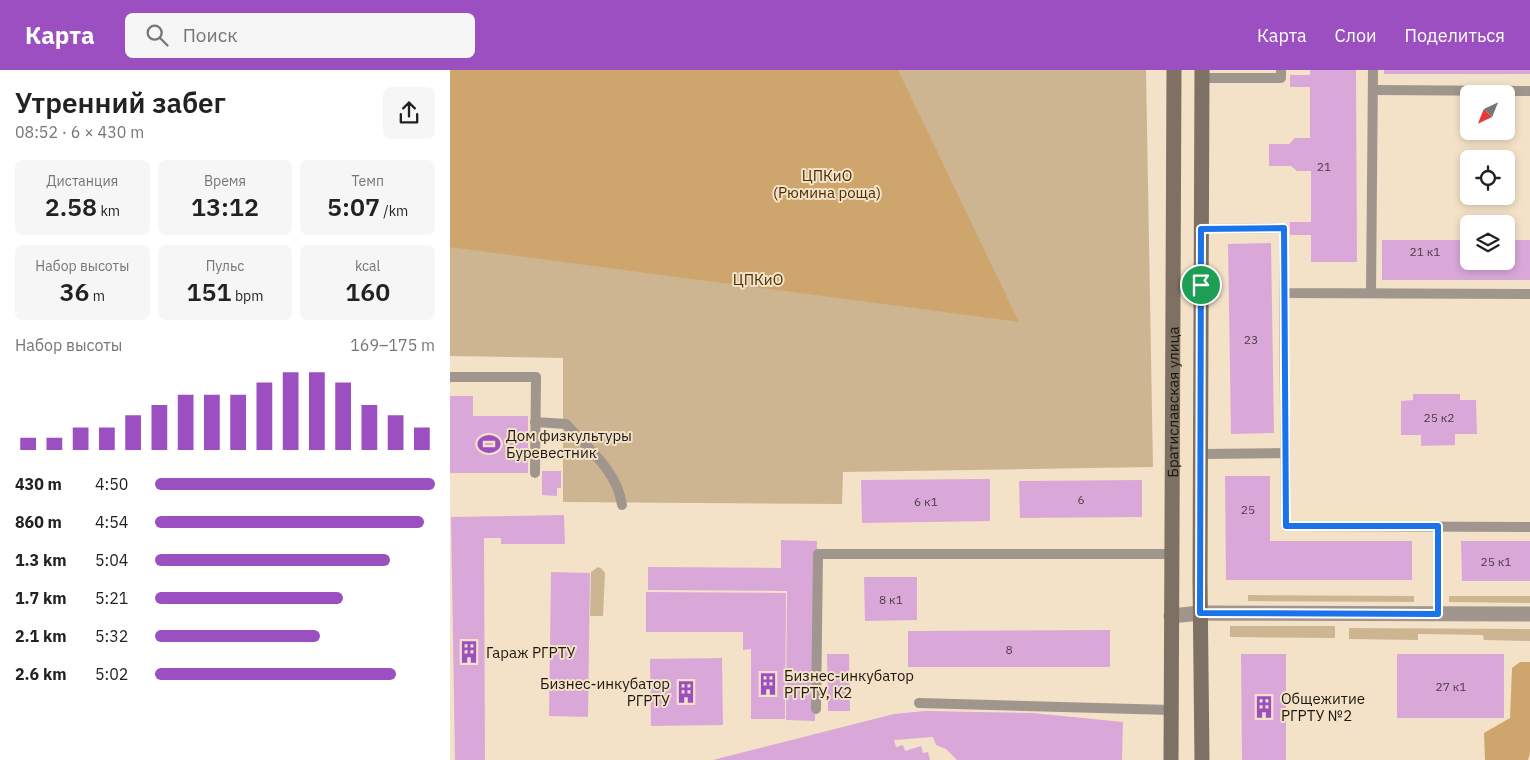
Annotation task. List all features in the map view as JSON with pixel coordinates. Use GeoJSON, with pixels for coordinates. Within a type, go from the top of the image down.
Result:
{"type":"FeatureCollection","features":[{"type":"Feature","properties":{"kind":"street","name":"Братиславская улица"},"geometry":{"type":"LineString","coordinates":[[1171,760],[1174,70]]}},
{"type":"Feature","properties":{"kind":"street","name":"Братиславская улица"},"geometry":{"type":"LineString","coordinates":[[1202,74],[1200,613],[1202,760]]}},
{"type":"Feature","properties":{"kind":"street"},"geometry":{"type":"LineString","coordinates":[[1171,616],[1200,613],[1530,614]]}},
{"type":"Feature","properties":{"kind":"lane"},"geometry":{"type":"LineString","coordinates":[[1202,74],[1281,78],[1281,70]]}},
{"type":"Feature","properties":{"kind":"lane"},"geometry":{"type":"LineString","coordinates":[[1371,293],[1373,70]]}},
{"type":"Feature","properties":{"kind":"lane"},"geometry":{"type":"LineString","coordinates":[[1373,90],[1530,91]]}},
{"type":"Feature","properties":{"kind":"lane"},"geometry":{"type":"LineString","coordinates":[[1201,229],[1284,228],[1286,526],[1530,527]]}},
{"type":"Feature","properties":{"kind":"lane"},"geometry":{"type":"LineString","coordinates":[[1284,293],[1530,294]]}},
{"type":"Feature","properties":{"kind":"lane"},"geometry":{"type":"LineString","coordinates":[[450,377],[536,378],[535,473]]}},
{"type":"Feature","properties":{"kind":"lane"},"geometry":{"type":"LineString","coordinates":[[535,422],[566,424],[610,472],[621,494],[622,505]]}},
{"type":"Feature","properties":{"kind":"lane"},"geometry":{"type":"LineString","coordinates":[[1201,454],[1285,453]]}},
{"type":"Feature","properties":{"kind":"lane"},"geometry":{"type":"LineString","coordinates":[[1438,526],[1438,614]]}},
{"type":"Feature","properties":{"kind":"lane"},"geometry":{"type":"LineString","coordinates":[[816,709],[818,554],[1171,554]]}},
{"type":"Feature","properties":{"kind":"lane"},"geometry":{"type":"LineString","coordinates":[[919,703],[1171,710]]}},
{"type":"Feature","properties":{"kind":"green space","name":"ЦПКиО"},"geometry":{"type":"Polygon","coordinates":[[[450,70],[1146,70],[1153,467],[843,472],[842,504],[563,502],[563,358],[450,356],[450,70]]]}},
{"type":"Feature","properties":{"kind":"green space","name":"ЦПКиО (Рюмина роща)"},"geometry":{"type":"Polygon","coordinates":[[[450,70],[898,70],[1019,322],[450,247],[450,70]]]}},
{"type":"Feature","properties":{"kind":"green space"},"geometry":{"type":"Polygon","coordinates":[[[598,567],[605,573],[603,616],[590,616],[591,572],[598,567]]]}},
{"type":"Feature","properties":{"kind":"green space"},"geometry":{"type":"Polygon","coordinates":[[[1248,595],[1414,596],[1414,602],[1248,601],[1248,595]]]}},
{"type":"Feature","properties":{"kind":"green space"},"geometry":{"type":"Polygon","coordinates":[[[1449,596],[1530,596],[1530,603],[1449,602],[1449,596]]]}},
{"type":"Feature","properties":{"kind":"green space"},"geometry":{"type":"Polygon","coordinates":[[[1230,626],[1335,626],[1335,638],[1230,637],[1230,626]]]}},
{"type":"Feature","properties":{"kind":"green space"},"geometry":{"type":"Polygon","coordinates":[[[1349,628],[1530,629],[1530,641],[1484,640],[1483,635],[1418,634],[1418,640],[1349,639],[1349,628]]]}},
{"type":"Feature","properties":{"kind":"green space"},"geometry":{"type":"Polygon","coordinates":[[[1520,662],[1530,662],[1530,753],[1528,760],[1485,760],[1484,733],[1510,718],[1512,668],[1520,662]]]}},
{"type":"Feature","properties":{"kind":"building"},"geometry":{"type":"Polygon","coordinates":[[[1310,70],[1356,70],[1357,262],[1311,262],[1311,235],[1290,235],[1290,222],[1311,222],[1311,171],[1297,171],[1291,166],[1269,166],[1269,144],[1289,144],[1295,138],[1310,138],[1310,87],[1290,87],[1290,75],[1310,75],[1310,70]]]}},
{"type":"Feature","properties":{"kind":"building"},"geometry":{"type":"Polygon","coordinates":[[[1384,70],[1530,70],[1530,74],[1384,74],[1384,70]]]}},
{"type":"Feature","properties":{"kind":"building"},"geometry":{"type":"Polygon","coordinates":[[[1382,240],[1460,240],[1460,270],[1515,270],[1515,240],[1530,240],[1530,280],[1382,280],[1382,240]]]}},
{"type":"Feature","properties":{"kind":"building"},"geometry":{"type":"Polygon","coordinates":[[[1271,243],[1274,433],[1231,434],[1228,244],[1271,243]]]}},
{"type":"Feature","properties":{"kind":"building"},"geometry":{"type":"Polygon","coordinates":[[[1413,394],[1460,394],[1460,400],[1476,400],[1477,434],[1455,434],[1455,445],[1421,446],[1421,435],[1401,435],[1401,401],[1413,400],[1413,394]]]}},
{"type":"Feature","properties":{"kind":"building","name":"Дом физкультуры Буревестник"},"geometry":{"type":"Polygon","coordinates":[[[450,396],[473,396],[473,416],[528,416],[528,473],[450,473],[450,396]]]}},
{"type":"Feature","properties":{"kind":"building"},"geometry":{"type":"Polygon","coordinates":[[[542,471],[561,471],[561,488],[557,488],[557,496],[542,495],[542,471]]]}},
{"type":"Feature","properties":{"kind":"building"},"geometry":{"type":"Polygon","coordinates":[[[1225,476],[1270,476],[1270,541],[1412,541],[1412,580],[1226,580],[1225,476]]]}},
{"type":"Feature","properties":{"kind":"building"},"geometry":{"type":"Polygon","coordinates":[[[990,479],[990,521],[862,523],[861,480],[990,479]]]}},
{"type":"Feature","properties":{"kind":"building"},"geometry":{"type":"Polygon","coordinates":[[[1142,480],[1142,517],[1020,518],[1019,481],[1142,480]]]}},
{"type":"Feature","properties":{"kind":"building","name":"Гараж РГРТУ"},"geometry":{"type":"Polygon","coordinates":[[[564,515],[565,544],[501,544],[501,538],[484,538],[485,760],[455,760],[451,517],[564,515]]]}},
{"type":"Feature","properties":{"kind":"building"},"geometry":{"type":"Polygon","coordinates":[[[781,540],[817,541],[815,721],[786,720],[787,591],[648,590],[648,567],[781,568],[781,540]]]}},
{"type":"Feature","properties":{"kind":"building"},"geometry":{"type":"Polygon","coordinates":[[[1461,541],[1530,541],[1530,581],[1462,581],[1461,541]]]}},
{"type":"Feature","properties":{"kind":"building"},"geometry":{"type":"Polygon","coordinates":[[[551,572],[590,573],[588,717],[549,716],[551,572]]]}},
{"type":"Feature","properties":{"kind":"building"},"geometry":{"type":"Polygon","coordinates":[[[864,577],[917,577],[917,620],[865,621],[864,577]]]}},
{"type":"Feature","properties":{"kind":"building","name":"Бизнес-инкубатор РГРТУ, К2"},"geometry":{"type":"Polygon","coordinates":[[[646,592],[786,593],[785,719],[751,719],[751,649],[743,650],[743,632],[646,632],[646,592]]]}},
{"type":"Feature","properties":{"kind":"building"},"geometry":{"type":"Polygon","coordinates":[[[1110,630],[1110,667],[908,667],[908,631],[1110,630]]]}},
{"type":"Feature","properties":{"kind":"building"},"geometry":{"type":"Polygon","coordinates":[[[827,654],[849,654],[850,711],[828,711],[827,654]]]}},
{"type":"Feature","properties":{"kind":"building","name":"Общежитие РГРТУ №2"},"geometry":{"type":"Polygon","coordinates":[[[1241,654],[1286,654],[1286,760],[1242,760],[1241,654]]]}},
{"type":"Feature","properties":{"kind":"building"},"geometry":{"type":"Polygon","coordinates":[[[1397,654],[1504,654],[1504,718],[1397,718],[1397,654]]]}},
{"type":"Feature","properties":{"kind":"building","name":"Бизнес-инкубатор РГРТУ"},"geometry":{"type":"Polygon","coordinates":[[[722,658],[723,725],[651,726],[650,659],[722,658]]]}},
{"type":"Feature","properties":{"kind":"building"},"geometry":{"type":"Polygon","coordinates":[[[925,711],[1032,713],[1123,722],[1122,760],[957,760],[946,749],[936,745],[933,737],[894,740],[896,747],[903,745],[905,751],[921,746],[923,753],[928,752],[930,760],[713,760],[894,714],[925,711]]]}},
{"type":"Feature","properties":{"kind":"place","name":"Дом физкультуры Буревестник"},"geometry":{"type":"Point","coordinates":[489,444]}},
{"type":"Feature","properties":{"kind":"place","name":"Гараж РГРТУ"},"geometry":{"type":"Point","coordinates":[469,652]}},
{"type":"Feature","properties":{"kind":"place","name":"Бизнес-инкубатор РГРТУ, К2"},"geometry":{"type":"Point","coordinates":[768,684]}},
{"type":"Feature","properties":{"kind":"place","name":"Бизнес-инкубатор РГРТУ"},"geometry":{"type":"Point","coordinates":[686,692]}},
{"type":"Feature","properties":{"kind":"place","name":"Общежитие РГРТУ №2"},"geometry":{"type":"Point","coordinates":[1264,707]}},
{"type":"Feature","properties":{"kind":"route"},"geometry":{"type":"LineString","coordinates":[[1284,228],[1286,526],[1438,526],[1438,614],[1200,613],[1201,285],[1201,229],[1284,228]]}}]}
